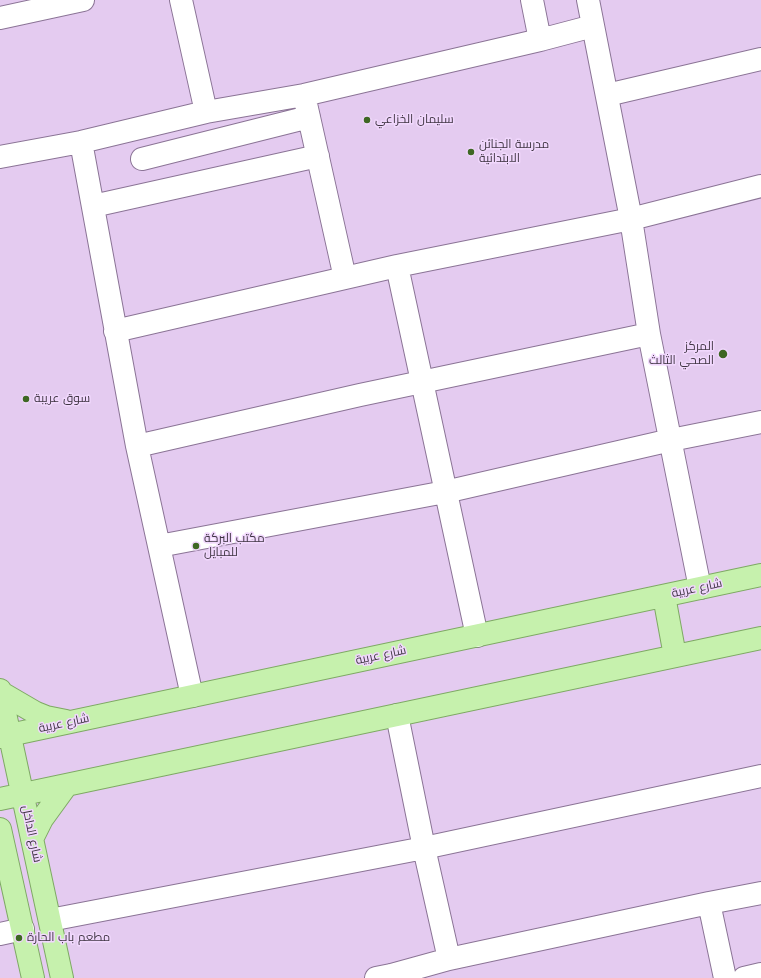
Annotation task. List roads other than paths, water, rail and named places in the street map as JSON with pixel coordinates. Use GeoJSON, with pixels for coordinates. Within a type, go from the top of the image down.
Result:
{"type":"FeatureCollection","features":[{"type":"Feature","properties":{"kind":"main road","name":"شارع عربية"},"geometry":{"type":"LineString","coordinates":[[5,736],[761,575]]}},
{"type":"Feature","properties":{"kind":"main road"},"geometry":{"type":"LineString","coordinates":[[664,596],[675,656]]}},
{"type":"Feature","properties":{"kind":"main road"},"geometry":{"type":"LineString","coordinates":[[0,799],[761,638]]}},
{"type":"Feature","properties":{"kind":"main road"},"geometry":{"type":"LineString","coordinates":[[0,691],[36,713],[46,717],[71,722]]}},
{"type":"Feature","properties":{"kind":"main road","name":"شارع الداخل"},"geometry":{"type":"LineString","coordinates":[[0,691],[5,736],[22,794],[62,978]]}},
{"type":"Feature","properties":{"kind":"main road"},"geometry":{"type":"LineString","coordinates":[[32,839],[42,819],[66,786]]}},
{"type":"Feature","properties":{"kind":"main road"},"geometry":{"type":"LineString","coordinates":[[1,839],[23,929],[33,978]]}},
{"type":"Feature","properties":{"kind":"street"},"geometry":{"type":"LineString","coordinates":[[0,18],[83,0]]}},
{"type":"Feature","properties":{"kind":"street"},"geometry":{"type":"LineString","coordinates":[[181,0],[206,112]]}},
{"type":"Feature","properties":{"kind":"street"},"geometry":{"type":"LineString","coordinates":[[532,0],[540,40]]}},
{"type":"Feature","properties":{"kind":"street"},"geometry":{"type":"LineString","coordinates":[[588,0],[631,219],[649,334],[700,588]]}},
{"type":"Feature","properties":{"kind":"street"},"geometry":{"type":"LineString","coordinates":[[0,157],[81,142],[206,112],[304,95],[540,40],[593,26]]}},
{"type":"Feature","properties":{"kind":"street"},"geometry":{"type":"LineString","coordinates":[[607,95],[761,59]]}},
{"type":"Feature","properties":{"kind":"street"},"geometry":{"type":"LineString","coordinates":[[304,95],[344,278]]}},
{"type":"Feature","properties":{"kind":"street"},"geometry":{"type":"LineString","coordinates":[[142,159],[309,117]]}},
{"type":"Feature","properties":{"kind":"street"},"geometry":{"type":"LineString","coordinates":[[81,142],[137,446],[192,696]]}},
{"type":"Feature","properties":{"kind":"street"},"geometry":{"type":"LineString","coordinates":[[93,206],[318,156]]}},
{"type":"Feature","properties":{"kind":"street"},"geometry":{"type":"LineString","coordinates":[[115,331],[398,266],[631,219],[761,186]]}},
{"type":"Feature","properties":{"kind":"street"},"geometry":{"type":"LineString","coordinates":[[398,266],[421,382],[477,636]]}},
{"type":"Feature","properties":{"kind":"street"},"geometry":{"type":"LineString","coordinates":[[137,446],[421,382],[649,334]]}},
{"type":"Feature","properties":{"kind":"street"},"geometry":{"type":"LineString","coordinates":[[159,546],[445,492],[671,440],[761,422]]}},
{"type":"Feature","properties":{"kind":"street"},"geometry":{"type":"LineString","coordinates":[[397,715],[424,848],[449,959]]}},
{"type":"Feature","properties":{"kind":"street"},"geometry":{"type":"LineString","coordinates":[[50,920],[424,848],[761,776]]}},
{"type":"Feature","properties":{"kind":"street"},"geometry":{"type":"LineString","coordinates":[[386,977],[449,959],[761,893]]}},
{"type":"Feature","properties":{"kind":"street"},"geometry":{"type":"LineString","coordinates":[[709,903],[725,978]]}},
{"type":"Feature","properties":{"kind":"street"},"geometry":{"type":"LineString","coordinates":[[0,934],[23,929]]}},
{"type":"Feature","properties":{"kind":"street"},"geometry":{"type":"LineString","coordinates":[[744,978],[761,974]]}},
{"type":"Feature","properties":{"kind":"place","name":"سليمان الخزاعي"},"geometry":{"type":"Point","coordinates":[367,120]}},
{"type":"Feature","properties":{"kind":"place","name":"مدرسة الجنائن الابتدائية"},"geometry":{"type":"Point","coordinates":[471,152]}},
{"type":"Feature","properties":{"kind":"place","name":"المركز الصحي الثالث"},"geometry":{"type":"Point","coordinates":[723,354]}},
{"type":"Feature","properties":{"kind":"place","name":"سوق عريبة"},"geometry":{"type":"Point","coordinates":[26,399]}},
{"type":"Feature","properties":{"kind":"place","name":"مكتب البركة للمبايل"},"geometry":{"type":"Point","coordinates":[196,546]}},
{"type":"Feature","properties":{"kind":"place","name":"مطعم باب الحارة"},"geometry":{"type":"Point","coordinates":[19,938]}}]}
